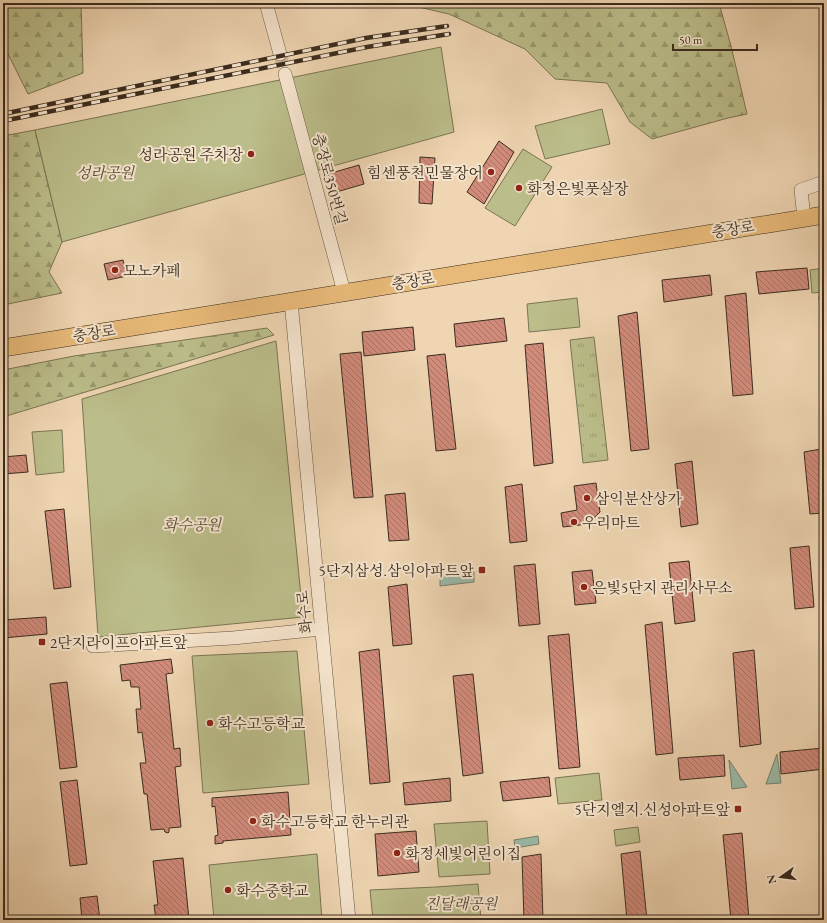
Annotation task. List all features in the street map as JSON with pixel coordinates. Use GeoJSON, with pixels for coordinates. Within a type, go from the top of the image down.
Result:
{"type":"FeatureCollection","features":[{"type":"Feature","properties":{"kind":"main road","name":"충장로"},"geometry":{"type":"LineString","coordinates":[[3,348],[824,215]]}},
{"type":"Feature","properties":{"kind":"street"},"geometry":{"type":"LineString","coordinates":[[266,3],[280,54]]}},
{"type":"Feature","properties":{"kind":"street","name":"충장로350번길"},"geometry":{"type":"LineString","coordinates":[[285,74],[344,292]]}},
{"type":"Feature","properties":{"kind":"street"},"geometry":{"type":"LineString","coordinates":[[804,218],[802,190],[824,182]]}},
{"type":"Feature","properties":{"kind":"street","name":"화수로"},"geometry":{"type":"LineString","coordinates":[[291,301],[349,920]]}},
{"type":"Feature","properties":{"kind":"street"},"geometry":{"type":"LineString","coordinates":[[93,646],[233,638],[321,629]]}},
{"type":"Feature","properties":{"kind":"green space"},"geometry":{"type":"Polygon","coordinates":[[[3,3],[81,3],[83,73],[28,94],[3,44],[3,3]]]}},
{"type":"Feature","properties":{"kind":"green space"},"geometry":{"type":"Polygon","coordinates":[[[401,3],[719,3],[747,114],[652,139],[630,122],[607,83],[555,79],[525,49],[449,14],[401,3]]]}},
{"type":"Feature","properties":{"kind":"green space","name":"성라공원"},"geometry":{"type":"Polygon","coordinates":[[[441,47],[454,132],[62,242],[35,130],[441,47]]]}},
{"type":"Feature","properties":{"kind":"green space","name":"화정은빛풋살장"},"geometry":{"type":"Polygon","coordinates":[[[602,109],[610,144],[545,159],[535,126],[602,109]]]}},
{"type":"Feature","properties":{"kind":"green space"},"geometry":{"type":"Polygon","coordinates":[[[35,130],[62,242],[49,272],[62,293],[3,305],[3,136],[35,130]]]}},
{"type":"Feature","properties":{"kind":"green space","name":"화정은빛풋살장"},"geometry":{"type":"Polygon","coordinates":[[[523,149],[552,167],[515,226],[485,208],[523,149]]]}},
{"type":"Feature","properties":{"kind":"green space"},"geometry":{"type":"Polygon","coordinates":[[[824,268],[824,292],[812,293],[810,270],[824,268]]]}},
{"type":"Feature","properties":{"kind":"green space"},"geometry":{"type":"Polygon","coordinates":[[[577,298],[580,327],[529,332],[527,304],[577,298]]]}},
{"type":"Feature","properties":{"kind":"green space"},"geometry":{"type":"Polygon","coordinates":[[[267,328],[274,335],[3,417],[3,370],[74,356],[267,328]]]}},
{"type":"Feature","properties":{"kind":"green space"},"geometry":{"type":"Polygon","coordinates":[[[594,337],[608,460],[583,463],[570,340],[594,337]]]}},
{"type":"Feature","properties":{"kind":"green space","name":"화수공원"},"geometry":{"type":"Polygon","coordinates":[[[276,341],[303,617],[98,637],[82,399],[276,341]]]}},
{"type":"Feature","properties":{"kind":"green space"},"geometry":{"type":"Polygon","coordinates":[[[62,430],[64,472],[36,475],[32,432],[62,430]]]}},
{"type":"Feature","properties":{"kind":"green space"},"geometry":{"type":"Polygon","coordinates":[[[297,651],[309,784],[203,793],[192,656],[297,651]]]}},
{"type":"Feature","properties":{"kind":"green space"},"geometry":{"type":"Polygon","coordinates":[[[599,773],[602,800],[558,804],[555,778],[599,773]]]}},
{"type":"Feature","properties":{"kind":"green space"},"geometry":{"type":"Polygon","coordinates":[[[487,821],[490,874],[439,877],[434,824],[487,821]]]}},
{"type":"Feature","properties":{"kind":"green space"},"geometry":{"type":"Polygon","coordinates":[[[638,827],[640,842],[616,846],[614,830],[638,827]]]}},
{"type":"Feature","properties":{"kind":"green space"},"geometry":{"type":"Polygon","coordinates":[[[317,854],[322,920],[214,920],[209,865],[317,854]]]}},
{"type":"Feature","properties":{"kind":"green space","name":"진달래공원"},"geometry":{"type":"Polygon","coordinates":[[[478,884],[481,920],[373,920],[370,890],[478,884]]]}},
{"type":"Feature","properties":{"kind":"shaded area"},"geometry":{"type":"Polygon","coordinates":[[[474,572],[474,582],[440,586],[440,576],[474,572]]]}},
{"type":"Feature","properties":{"kind":"shaded area"},"geometry":{"type":"Polygon","coordinates":[[[777,754],[781,783],[766,784],[777,754]]]}},
{"type":"Feature","properties":{"kind":"shaded area"},"geometry":{"type":"Polygon","coordinates":[[[729,760],[747,787],[732,789],[729,760]]]}},
{"type":"Feature","properties":{"kind":"shaded area"},"geometry":{"type":"Polygon","coordinates":[[[538,836],[539,844],[515,848],[514,840],[538,836]]]}},
{"type":"Feature","properties":{"kind":"building","name":"힘센풍천민물장어"},"geometry":{"type":"Polygon","coordinates":[[[499,141],[514,152],[484,204],[467,192],[499,141]]]}},
{"type":"Feature","properties":{"kind":"building"},"geometry":{"type":"Polygon","coordinates":[[[420,157],[435,158],[432,204],[419,203],[420,157]]]}},
{"type":"Feature","properties":{"kind":"building"},"geometry":{"type":"Polygon","coordinates":[[[359,165],[364,184],[333,193],[328,174],[359,165]]]}},
{"type":"Feature","properties":{"kind":"building","name":"모노카페"},"geometry":{"type":"Polygon","coordinates":[[[123,260],[127,276],[108,280],[104,264],[123,260]]]}},
{"type":"Feature","properties":{"kind":"building"},"geometry":{"type":"Polygon","coordinates":[[[807,268],[809,289],[759,294],[756,272],[807,268]]]}},
{"type":"Feature","properties":{"kind":"building"},"geometry":{"type":"Polygon","coordinates":[[[710,275],[712,295],[664,302],[662,280],[710,275]]]}},
{"type":"Feature","properties":{"kind":"building"},"geometry":{"type":"Polygon","coordinates":[[[746,293],[753,394],[733,396],[725,296],[746,293]]]}},
{"type":"Feature","properties":{"kind":"building"},"geometry":{"type":"Polygon","coordinates":[[[824,296],[824,348],[819,297],[824,296]]]}},
{"type":"Feature","properties":{"kind":"building"},"geometry":{"type":"Polygon","coordinates":[[[637,312],[649,449],[631,451],[618,316],[637,312]]]}},
{"type":"Feature","properties":{"kind":"building"},"geometry":{"type":"Polygon","coordinates":[[[504,318],[507,341],[456,347],[454,324],[504,318]]]}},
{"type":"Feature","properties":{"kind":"building"},"geometry":{"type":"Polygon","coordinates":[[[413,327],[415,350],[364,356],[362,332],[413,327]]]}},
{"type":"Feature","properties":{"kind":"building"},"geometry":{"type":"Polygon","coordinates":[[[543,343],[553,463],[534,466],[525,345],[543,343]]]}},
{"type":"Feature","properties":{"kind":"building"},"geometry":{"type":"Polygon","coordinates":[[[361,352],[373,497],[354,498],[340,354],[361,352]]]}},
{"type":"Feature","properties":{"kind":"building"},"geometry":{"type":"Polygon","coordinates":[[[445,354],[456,449],[436,451],[427,356],[445,354]]]}},
{"type":"Feature","properties":{"kind":"building"},"geometry":{"type":"Polygon","coordinates":[[[821,449],[824,484],[824,513],[810,514],[804,452],[821,449]]]}},
{"type":"Feature","properties":{"kind":"building"},"geometry":{"type":"Polygon","coordinates":[[[26,455],[28,472],[3,474],[3,457],[26,455]]]}},
{"type":"Feature","properties":{"kind":"building"},"geometry":{"type":"Polygon","coordinates":[[[692,461],[698,524],[681,527],[675,464],[692,461]]]}},
{"type":"Feature","properties":{"kind":"building","name":"삼익분산상가"},"geometry":{"type":"Polygon","coordinates":[[[596,483],[600,512],[588,524],[563,527],[561,513],[577,510],[574,486],[596,483]]]}},
{"type":"Feature","properties":{"kind":"building"},"geometry":{"type":"Polygon","coordinates":[[[522,484],[527,541],[510,543],[505,487],[522,484]]]}},
{"type":"Feature","properties":{"kind":"building"},"geometry":{"type":"Polygon","coordinates":[[[405,493],[409,540],[389,541],[385,495],[405,493]]]}},
{"type":"Feature","properties":{"kind":"building"},"geometry":{"type":"Polygon","coordinates":[[[64,509],[71,587],[54,589],[45,511],[64,509]]]}},
{"type":"Feature","properties":{"kind":"building"},"geometry":{"type":"Polygon","coordinates":[[[809,546],[814,607],[795,609],[790,548],[809,546]]]}},
{"type":"Feature","properties":{"kind":"building"},"geometry":{"type":"Polygon","coordinates":[[[689,561],[695,621],[675,624],[669,563],[689,561]]]}},
{"type":"Feature","properties":{"kind":"building"},"geometry":{"type":"Polygon","coordinates":[[[535,564],[540,624],[519,626],[514,566],[535,564]]]}},
{"type":"Feature","properties":{"kind":"building","name":"은빛5단지 관리사무소"},"geometry":{"type":"Polygon","coordinates":[[[592,570],[596,603],[575,605],[572,572],[592,570]]]}},
{"type":"Feature","properties":{"kind":"building"},"geometry":{"type":"Polygon","coordinates":[[[407,584],[412,644],[393,646],[388,587],[407,584]]]}},
{"type":"Feature","properties":{"kind":"building"},"geometry":{"type":"Polygon","coordinates":[[[46,617],[47,634],[3,638],[3,620],[46,617]]]}},
{"type":"Feature","properties":{"kind":"building"},"geometry":{"type":"Polygon","coordinates":[[[662,622],[673,753],[656,755],[645,625],[662,622]]]}},
{"type":"Feature","properties":{"kind":"building"},"geometry":{"type":"Polygon","coordinates":[[[569,634],[580,767],[559,769],[548,636],[569,634]]]}},
{"type":"Feature","properties":{"kind":"building"},"geometry":{"type":"Polygon","coordinates":[[[379,649],[390,782],[370,784],[359,652],[379,649]]]}},
{"type":"Feature","properties":{"kind":"building"},"geometry":{"type":"Polygon","coordinates":[[[754,650],[761,744],[740,747],[733,653],[754,650]]]}},
{"type":"Feature","properties":{"kind":"building"},"geometry":{"type":"Polygon","coordinates":[[[171,659],[173,673],[166,674],[174,749],[180,748],[181,766],[175,767],[181,827],[169,828],[168,833],[165,832],[164,829],[151,830],[147,794],[144,794],[140,763],[146,763],[142,732],[138,733],[136,709],[141,709],[139,687],[131,687],[130,680],[122,681],[120,665],[171,659]]]}},
{"type":"Feature","properties":{"kind":"building"},"geometry":{"type":"Polygon","coordinates":[[[473,674],[483,773],[463,776],[453,676],[473,674]]]}},
{"type":"Feature","properties":{"kind":"building"},"geometry":{"type":"Polygon","coordinates":[[[67,682],[77,767],[60,769],[50,684],[67,682]]]}},
{"type":"Feature","properties":{"kind":"building"},"geometry":{"type":"Polygon","coordinates":[[[824,748],[824,769],[781,774],[780,752],[824,748]]]}},
{"type":"Feature","properties":{"kind":"building"},"geometry":{"type":"Polygon","coordinates":[[[724,755],[725,776],[680,780],[678,758],[724,755]]]}},
{"type":"Feature","properties":{"kind":"building"},"geometry":{"type":"Polygon","coordinates":[[[549,777],[551,796],[503,801],[500,782],[549,777]]]}},
{"type":"Feature","properties":{"kind":"building"},"geometry":{"type":"Polygon","coordinates":[[[450,778],[451,801],[405,805],[403,783],[450,778]]]}},
{"type":"Feature","properties":{"kind":"building"},"geometry":{"type":"Polygon","coordinates":[[[77,780],[87,864],[70,866],[60,782],[77,780]]]}},
{"type":"Feature","properties":{"kind":"building","name":"화수고등학교 한누리관"},"geometry":{"type":"Polygon","coordinates":[[[288,792],[291,835],[223,841],[223,843],[215,844],[215,836],[218,835],[215,806],[212,807],[212,798],[288,792]]]}},
{"type":"Feature","properties":{"kind":"building","name":"화정세빛어린이집"},"geometry":{"type":"Polygon","coordinates":[[[416,831],[419,872],[378,876],[375,834],[416,831]]]}},
{"type":"Feature","properties":{"kind":"building"},"geometry":{"type":"Polygon","coordinates":[[[742,833],[749,920],[731,920],[723,835],[742,833]]]}},
{"type":"Feature","properties":{"kind":"building"},"geometry":{"type":"Polygon","coordinates":[[[640,851],[647,920],[627,920],[621,854],[640,851]]]}},
{"type":"Feature","properties":{"kind":"building"},"geometry":{"type":"Polygon","coordinates":[[[541,854],[543,920],[524,920],[522,857],[541,854]]]}},
{"type":"Feature","properties":{"kind":"building"},"geometry":{"type":"Polygon","coordinates":[[[183,858],[189,920],[156,920],[154,905],[158,905],[153,861],[183,858]]]}},
{"type":"Feature","properties":{"kind":"building"},"geometry":{"type":"Polygon","coordinates":[[[97,896],[100,920],[82,920],[80,898],[97,896]]]}},
{"type":"Feature","properties":{"kind":"tunnel"},"geometry":{"type":"LineString","coordinates":[[280,54],[285,74]]}},
{"type":"Feature","properties":{"kind":"railway"},"geometry":{"type":"LineString","coordinates":[[3,114],[366,38],[447,26]]}},
{"type":"Feature","properties":{"kind":"railway"},"geometry":{"type":"LineString","coordinates":[[3,121],[367,47],[449,34]]}},
{"type":"Feature","properties":{"kind":"place","name":"성라공원 주차장"},"geometry":{"type":"Point","coordinates":[251,154]}},
{"type":"Feature","properties":{"kind":"place","name":"힘센풍천민물장어"},"geometry":{"type":"Point","coordinates":[491,172]}},
{"type":"Feature","properties":{"kind":"place","name":"화정은빛풋살장"},"geometry":{"type":"Point","coordinates":[519,188]}},
{"type":"Feature","properties":{"kind":"place","name":"모노카페"},"geometry":{"type":"Point","coordinates":[115,270]}},
{"type":"Feature","properties":{"kind":"place","name":"삼익분산상가"},"geometry":{"type":"Point","coordinates":[587,498]}},
{"type":"Feature","properties":{"kind":"place","name":"우리마트"},"geometry":{"type":"Point","coordinates":[574,522]}},
{"type":"Feature","properties":{"kind":"place","name":"5단지삼성.삼익아파트앞"},"geometry":{"type":"Point","coordinates":[482,570]}},
{"type":"Feature","properties":{"kind":"place","name":"은빛5단지 관리사무소"},"geometry":{"type":"Point","coordinates":[584,587]}},
{"type":"Feature","properties":{"kind":"place","name":"2단지라이프아파트앞"},"geometry":{"type":"Point","coordinates":[42,642]}},
{"type":"Feature","properties":{"kind":"place","name":"화수고등학교"},"geometry":{"type":"Point","coordinates":[210,723]}},
{"type":"Feature","properties":{"kind":"place","name":"5단지엘지.신성아파트앞"},"geometry":{"type":"Point","coordinates":[738,809]}},
{"type":"Feature","properties":{"kind":"place","name":"화수고등학교 한누리관"},"geometry":{"type":"Point","coordinates":[253,821]}},
{"type":"Feature","properties":{"kind":"place","name":"화정세빛어린이집"},"geometry":{"type":"Point","coordinates":[397,853]}},
{"type":"Feature","properties":{"kind":"place","name":"화수중학교"},"geometry":{"type":"Point","coordinates":[228,890]}}]}
